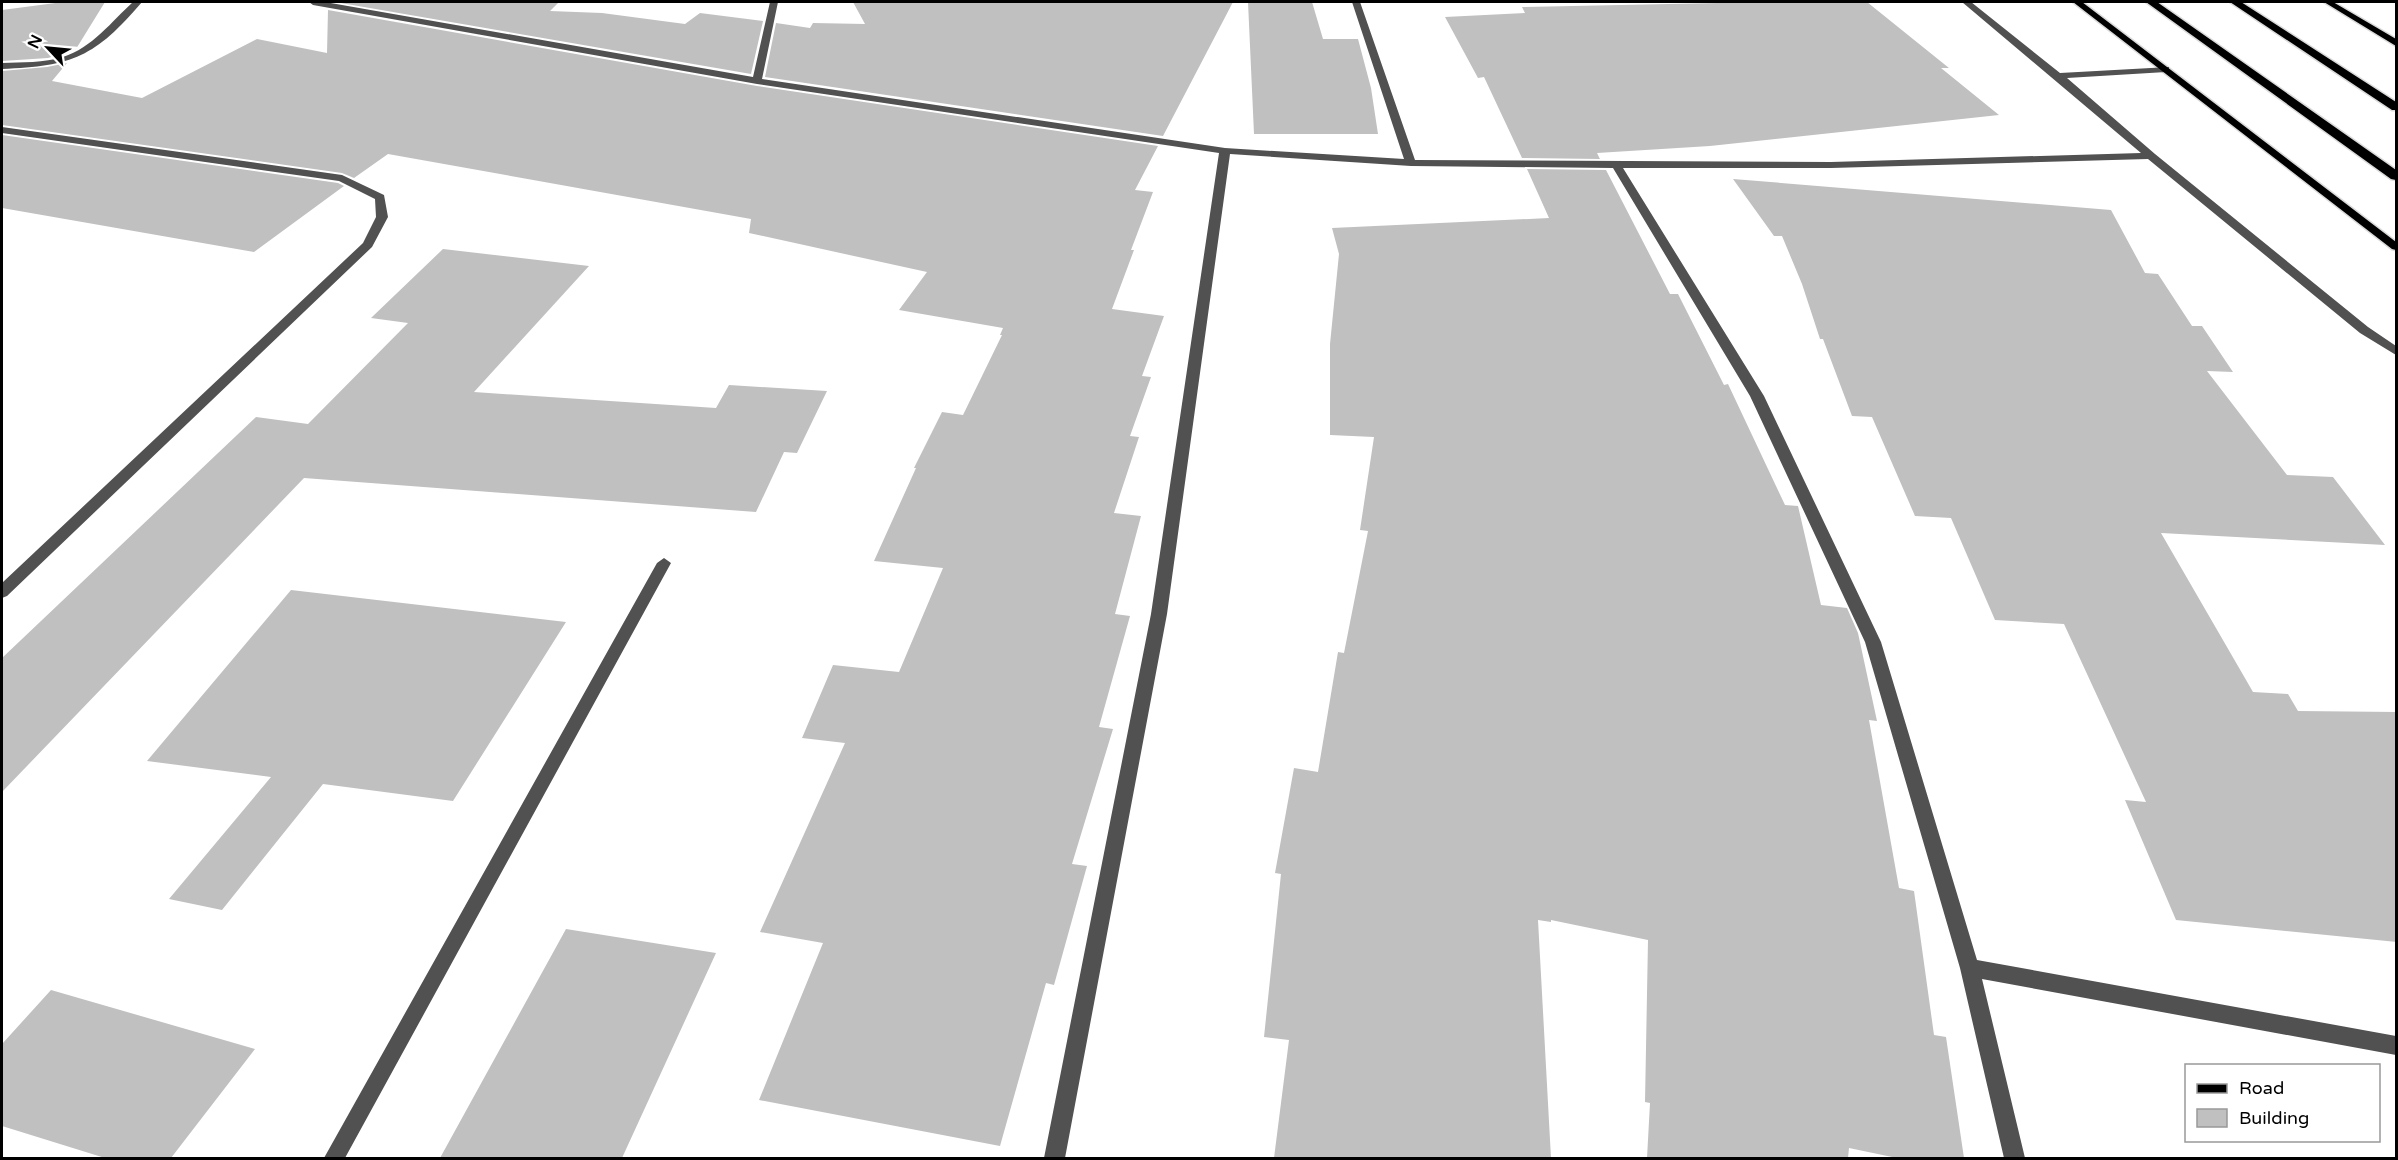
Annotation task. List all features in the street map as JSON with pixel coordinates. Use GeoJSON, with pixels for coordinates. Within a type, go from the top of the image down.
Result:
{"type":"FeatureCollection","features":[{"type":"Feature","properties":{"kind":"highway"},"geometry":{"type":"LineString","coordinates":[[2151,2],[2397,176]]}},
{"type":"Feature","properties":{"kind":"highway"},"geometry":{"type":"LineString","coordinates":[[2235,2],[2397,107]]}},
{"type":"Feature","properties":{"kind":"main road"},"geometry":{"type":"LineString","coordinates":[[2077,2],[2397,247]]}},
{"type":"Feature","properties":{"kind":"main road"},"geometry":{"type":"LineString","coordinates":[[2328,2],[2397,43]]}},
{"type":"Feature","properties":{"kind":"street"},"geometry":{"type":"LineString","coordinates":[[2,66],[58,61],[74,56],[88,48],[138,2]]}},
{"type":"Feature","properties":{"kind":"street"},"geometry":{"type":"LineString","coordinates":[[313,2],[758,81],[1226,151],[1411,163],[1616,165],[1831,165],[2151,156]]}},
{"type":"Feature","properties":{"kind":"street"},"geometry":{"type":"LineString","coordinates":[[758,81],[774,2]]}},
{"type":"Feature","properties":{"kind":"street"},"geometry":{"type":"LineString","coordinates":[[1356,2],[1411,163]]}},
{"type":"Feature","properties":{"kind":"street"},"geometry":{"type":"LineString","coordinates":[[1966,2],[2364,330],[2397,351]]}},
{"type":"Feature","properties":{"kind":"street"},"geometry":{"type":"LineString","coordinates":[[2058,76],[2166,69]]}},
{"type":"Feature","properties":{"kind":"street"},"geometry":{"type":"LineString","coordinates":[[2,130],[342,178],[380,197],[382,217],[368,245],[2,591]]}},
{"type":"Feature","properties":{"kind":"street"},"geometry":{"type":"LineString","coordinates":[[1054,1158],[1159,614],[1226,151]]}},
{"type":"Feature","properties":{"kind":"street"},"geometry":{"type":"LineString","coordinates":[[1616,165],[1757,396],[1873,642],[1970,968],[2014,1158]]}},
{"type":"Feature","properties":{"kind":"street"},"geometry":{"type":"LineString","coordinates":[[334,1158],[664,563]]}},
{"type":"Feature","properties":{"kind":"street"},"geometry":{"type":"LineString","coordinates":[[1970,968],[2397,1046]]}},
{"type":"Feature","properties":{"kind":"building"},"geometry":{"type":"Polygon","coordinates":[[[63,2],[105,2],[76,49],[48,58],[2,61],[2,10],[63,2]]]}},
{"type":"Feature","properties":{"kind":"building"},"geometry":{"type":"Polygon","coordinates":[[[335,2],[559,2],[550,11],[602,13],[685,24],[700,13],[763,21],[751,74],[335,2]]]}},
{"type":"Feature","properties":{"kind":"building"},"geometry":{"type":"Polygon","coordinates":[[[853,2],[1233,2],[1163,136],[765,77],[776,23],[810,28],[813,23],[865,24],[853,2]]]}},
{"type":"Feature","properties":{"kind":"building"},"geometry":{"type":"Polygon","coordinates":[[[1248,2],[1312,2],[1323,39],[1358,39],[1371,88],[1378,134],[1254,134],[1248,2]]]}},
{"type":"Feature","properties":{"kind":"building"},"geometry":{"type":"Polygon","coordinates":[[[1867,2],[1949,68],[1941,68],[1999,115],[1710,146],[1597,153],[1600,159],[1522,158],[1484,77],[1478,78],[1445,17],[1525,13],[1522,7],[1867,2]]]}},
{"type":"Feature","properties":{"kind":"building"},"geometry":{"type":"Polygon","coordinates":[[[328,10],[757,86],[1158,146],[1135,190],[1153,192],[1112,309],[1164,316],[1142,376],[1151,377],[1130,436],[1139,437],[1114,513],[1141,516],[1115,614],[1130,616],[1099,727],[1113,729],[1072,864],[1087,866],[1054,985],[1046,983],[1000,1146],[759,1100],[823,943],[760,932],[845,743],[802,738],[833,665],[899,672],[943,568],[874,561],[916,468],[914,468],[942,412],[963,415],[1002,335],[1000,335],[1003,328],[899,310],[927,272],[749,233],[751,219],[388,154],[354,178],[342,173],[2,125],[2,71],[67,63],[52,81],[142,98],[257,39],[327,53],[328,10]]]}},
{"type":"Feature","properties":{"kind":"building"},"geometry":{"type":"Polygon","coordinates":[[[2,135],[338,183],[344,186],[254,252],[2,208],[2,135]]]}},
{"type":"Feature","properties":{"kind":"building"},"geometry":{"type":"Polygon","coordinates":[[[1527,169],[1606,170],[1670,294],[1678,294],[1724,385],[1728,384],[1785,505],[1798,506],[1821,605],[1847,608],[1858,633],[1877,721],[1869,720],[1899,888],[1914,891],[1934,1035],[1946,1037],[1964,1158],[1897,1158],[1849,1148],[1848,1158],[1647,1158],[1650,1103],[1645,1102],[1648,940],[1551,920],[1551,922],[1538,920],[1551,1158],[1274,1158],[1289,1040],[1264,1037],[1281,874],[1275,873],[1294,768],[1318,772],[1338,652],[1344,653],[1368,531],[1360,530],[1374,437],[1330,435],[1330,344],[1339,254],[1332,228],[1549,218],[1527,169]]]}},
{"type":"Feature","properties":{"kind":"building"},"geometry":{"type":"Polygon","coordinates":[[[1733,179],[2111,210],[2145,273],[2158,274],[2192,326],[2202,326],[2233,372],[2207,371],[2287,475],[2333,477],[2385,545],[2161,533],[2253,692],[2288,694],[2298,711],[2397,712],[2397,942],[2176,920],[2125,800],[2146,802],[2064,624],[1995,620],[1951,518],[1915,516],[1872,417],[1852,416],[1823,339],[1820,339],[1802,284],[1782,236],[1774,236],[1733,179]]]}},
{"type":"Feature","properties":{"kind":"building"},"geometry":{"type":"Polygon","coordinates":[[[443,249],[589,266],[474,392],[716,408],[729,385],[827,391],[797,453],[784,452],[756,512],[304,478],[2,792],[2,658],[256,417],[308,424],[408,323],[371,318],[443,249]]]}},
{"type":"Feature","properties":{"kind":"building"},"geometry":{"type":"Polygon","coordinates":[[[291,590],[566,622],[453,801],[323,784],[222,910],[169,899],[271,777],[147,761],[291,590]]]}},
{"type":"Feature","properties":{"kind":"building"},"geometry":{"type":"Polygon","coordinates":[[[566,929],[716,953],[622,1158],[440,1158],[566,929]]]}},
{"type":"Feature","properties":{"kind":"building"},"geometry":{"type":"Polygon","coordinates":[[[51,990],[255,1049],[171,1158],[105,1158],[2,1126],[2,1044],[51,990]]]}}]}
